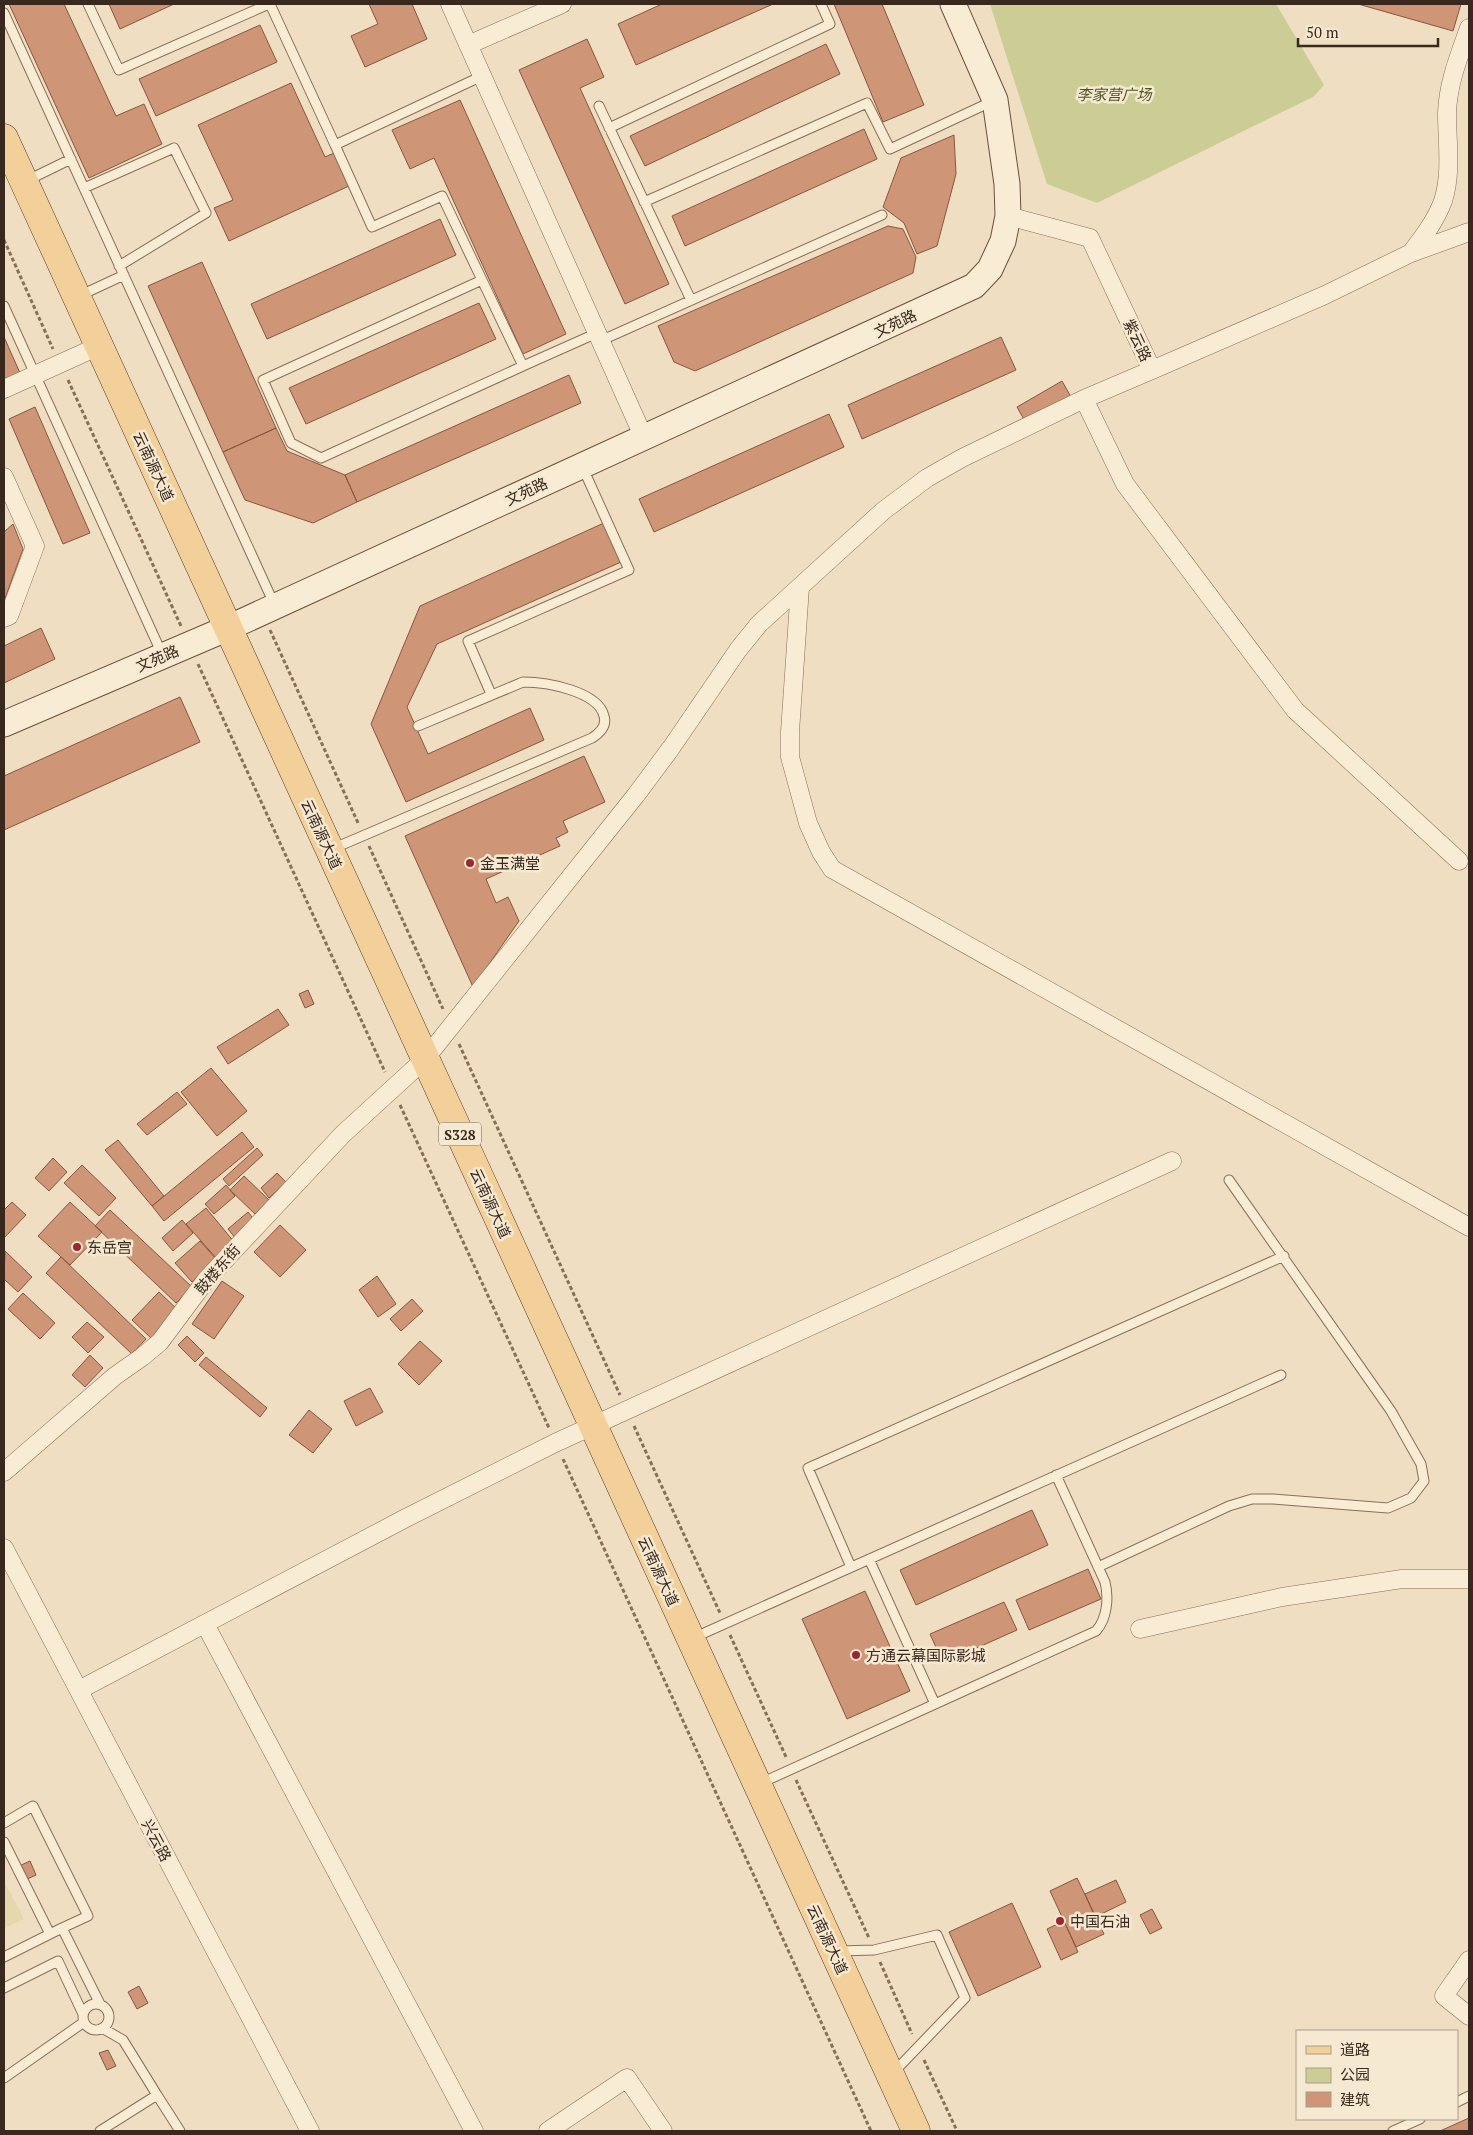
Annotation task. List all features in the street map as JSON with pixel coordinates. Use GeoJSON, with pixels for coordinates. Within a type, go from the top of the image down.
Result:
{"type":"FeatureCollection","features":[{"type":"Feature","properties":{"kind":"main road","name":"云南源大道"},"geometry":{"type":"LineString","coordinates":[[4,141],[916,2131]]}},
{"type":"Feature","properties":{"kind":"street"},"geometry":{"type":"LineString","coordinates":[[450,4],[644,438]]}},
{"type":"Feature","properties":{"kind":"street"},"geometry":{"type":"LineString","coordinates":[[468,46],[562,4]]}},
{"type":"Feature","properties":{"kind":"street"},"geometry":{"type":"LineString","coordinates":[[953,4],[995,100],[1005,161],[1008,216]]}},
{"type":"Feature","properties":{"kind":"street"},"geometry":{"type":"LineString","coordinates":[[1411,254],[1434,220],[1443,200],[1449,159],[1447,112],[1450,85],[1469,28]]}},
{"type":"Feature","properties":{"kind":"street","name":"紫云路"},"geometry":{"type":"LineString","coordinates":[[451,1025],[642,787],[738,650],[759,624],[883,511],[927,478],[962,458],[1084,399],[1152,370],[1090,238],[1008,216]]}},
{"type":"Feature","properties":{"kind":"street","name":"文苑路"},"geometry":{"type":"LineString","coordinates":[[4,724],[163,654],[228,628],[974,286],[990,269],[1003,241],[1008,216]]}},
{"type":"Feature","properties":{"kind":"street"},"geometry":{"type":"LineString","coordinates":[[1152,370],[1325,295],[1411,254],[1469,232]]}},
{"type":"Feature","properties":{"kind":"street"},"geometry":{"type":"LineString","coordinates":[[4,389],[99,346]]}},
{"type":"Feature","properties":{"kind":"street"},"geometry":{"type":"LineString","coordinates":[[1084,399],[1125,484],[1296,710],[1459,861]]}},
{"type":"Feature","properties":{"kind":"street"},"geometry":{"type":"LineString","coordinates":[[4,477],[35,546],[9,616],[4,618]]}},
{"type":"Feature","properties":{"kind":"street"},"geometry":{"type":"LineString","coordinates":[[800,586],[790,757],[808,823],[821,852],[832,869],[1469,1227]]}},
{"type":"Feature","properties":{"kind":"street","name":"鼓楼东街"},"geometry":{"type":"LineString","coordinates":[[4,1472],[115,1376],[160,1342],[206,1280],[343,1134],[425,1059],[451,1025]]}},
{"type":"Feature","properties":{"kind":"street"},"geometry":{"type":"LineString","coordinates":[[79,1690],[404,1519],[555,1443],[1172,1160]]}},
{"type":"Feature","properties":{"kind":"street","name":"兴云路"},"geometry":{"type":"LineString","coordinates":[[4,1548],[310,2131]]}},
{"type":"Feature","properties":{"kind":"street"},"geometry":{"type":"LineString","coordinates":[[1140,1629],[1282,1597],[1393,1580],[1469,1579]]}},
{"type":"Feature","properties":{"kind":"street"},"geometry":{"type":"LineString","coordinates":[[205,1624],[474,2131]]}},
{"type":"Feature","properties":{"kind":"street"},"geometry":{"type":"LineString","coordinates":[[1469,1960],[1444,1996],[1469,2016]]}},
{"type":"Feature","properties":{"kind":"street"},"geometry":{"type":"LineString","coordinates":[[548,2131],[571,2125],[627,2078],[663,2131]]}},
{"type":"Feature","properties":{"kind":"lane"},"geometry":{"type":"LineString","coordinates":[[88,4],[119,70],[270,4],[372,226],[442,196],[523,366]]}},
{"type":"Feature","properties":{"kind":"lane"},"geometry":{"type":"LineString","coordinates":[[609,128],[830,24],[821,4]]}},
{"type":"Feature","properties":{"kind":"lane"},"geometry":{"type":"LineString","coordinates":[[4,13],[120,266],[269,609]]}},
{"type":"Feature","properties":{"kind":"lane"},"geometry":{"type":"LineString","coordinates":[[334,145],[482,76]]}},
{"type":"Feature","properties":{"kind":"lane"},"geometry":{"type":"LineString","coordinates":[[644,202],[867,103],[890,149],[995,100]]}},
{"type":"Feature","properties":{"kind":"lane"},"geometry":{"type":"LineString","coordinates":[[599,106],[691,300]]}},
{"type":"Feature","properties":{"kind":"lane"},"geometry":{"type":"LineString","coordinates":[[84,188],[174,148],[206,213],[120,266]]}},
{"type":"Feature","properties":{"kind":"lane"},"geometry":{"type":"LineString","coordinates":[[24,182],[71,159]]}},
{"type":"Feature","properties":{"kind":"lane"},"geometry":{"type":"LineString","coordinates":[[482,280],[262,380],[291,443],[321,458],[523,366],[691,300],[882,215]]}},
{"type":"Feature","properties":{"kind":"lane"},"geometry":{"type":"LineString","coordinates":[[77,297],[124,275]]}},
{"type":"Feature","properties":{"kind":"lane"},"geometry":{"type":"LineString","coordinates":[[4,306],[163,654]]}},
{"type":"Feature","properties":{"kind":"lane"},"geometry":{"type":"LineString","coordinates":[[491,694],[468,640],[629,570],[582,466]]}},
{"type":"Feature","properties":{"kind":"lane"},"geometry":{"type":"LineString","coordinates":[[330,850],[592,738],[603,729],[605,722],[602,709],[592,698],[580,693],[538,683],[523,682],[418,726]]}},
{"type":"Feature","properties":{"kind":"lane"},"geometry":{"type":"LineString","coordinates":[[1098,1567],[1229,1506],[1252,1499],[1388,1508],[1411,1498],[1424,1480],[1421,1464],[1392,1411],[1229,1180]]}},
{"type":"Feature","properties":{"kind":"lane"},"geometry":{"type":"LineString","coordinates":[[851,1567],[808,1468],[1284,1256]]}},
{"type":"Feature","properties":{"kind":"lane"},"geometry":{"type":"LineString","coordinates":[[690,1639],[1281,1376]]}},
{"type":"Feature","properties":{"kind":"lane"},"geometry":{"type":"LineString","coordinates":[[757,1785],[1096,1631],[1103,1619],[1106,1599],[1105,1582],[1056,1475]]}},
{"type":"Feature","properties":{"kind":"lane"},"geometry":{"type":"LineString","coordinates":[[869,1559],[934,1704]]}},
{"type":"Feature","properties":{"kind":"lane"},"geometry":{"type":"LineString","coordinates":[[4,1823],[33,1806],[88,1916],[4,1956]]}},
{"type":"Feature","properties":{"kind":"lane"},"geometry":{"type":"LineString","coordinates":[[4,1842],[50,1934]]}},
{"type":"Feature","properties":{"kind":"lane"},"geometry":{"type":"LineString","coordinates":[[62,1928],[100,2004],[109,2013],[108,2022],[102,2028]]}},
{"type":"Feature","properties":{"kind":"lane"},"geometry":{"type":"LineString","coordinates":[[833,1951],[874,1950],[937,1935],[965,1998],[890,2076]]}},
{"type":"Feature","properties":{"kind":"lane"},"geometry":{"type":"LineString","coordinates":[[4,1988],[58,1961],[83,2018],[90,2028],[102,2028],[123,2040],[180,2131]]}},
{"type":"Feature","properties":{"kind":"lane"},"geometry":{"type":"LineString","coordinates":[[4,2078],[83,2018],[91,2004],[100,2004]]}},
{"type":"Feature","properties":{"kind":"lane"},"geometry":{"type":"LineString","coordinates":[[100,2131],[157,2095]]}},
{"type":"Feature","properties":{"kind":"lane"},"geometry":{"type":"LineString","coordinates":[[1393,2131],[1418,2120]]}},
{"type":"Feature","properties":{"kind":"path"},"geometry":{"type":"LineString","coordinates":[[4,240],[871,2131]]}},
{"type":"Feature","properties":{"kind":"path"},"geometry":{"type":"LineString","coordinates":[[269,609],[364,835],[957,2131]]}},
{"type":"Feature","properties":{"kind":"shaded area"},"geometry":{"type":"Polygon","coordinates":[[[4,1881],[24,1919],[4,1928],[4,1881]]]}},
{"type":"Feature","properties":{"kind":"green space","name":"李家营广场"},"geometry":{"type":"Polygon","coordinates":[[[990,4],[1276,4],[1324,85],[1313,97],[1097,203],[1047,184],[990,4]]]}},
{"type":"Feature","properties":{"kind":"building"},"geometry":{"type":"Polygon","coordinates":[[[9,4],[64,4],[116,116],[144,104],[162,144],[89,178],[9,4]]]}},
{"type":"Feature","properties":{"kind":"building"},"geometry":{"type":"Polygon","coordinates":[[[109,4],[174,4],[120,29],[109,4]]]}},
{"type":"Feature","properties":{"kind":"building"},"geometry":{"type":"Polygon","coordinates":[[[369,4],[412,4],[427,39],[365,67],[351,36],[378,24],[369,4]]]}},
{"type":"Feature","properties":{"kind":"building"},"geometry":{"type":"Polygon","coordinates":[[[662,4],[773,4],[636,65],[618,24],[662,4]]]}},
{"type":"Feature","properties":{"kind":"building"},"geometry":{"type":"Polygon","coordinates":[[[834,4],[882,4],[924,105],[883,122],[834,4]]]}},
{"type":"Feature","properties":{"kind":"building"},"geometry":{"type":"Polygon","coordinates":[[[1358,4],[1461,4],[1453,31],[1358,4]]]}},
{"type":"Feature","properties":{"kind":"building"},"geometry":{"type":"Polygon","coordinates":[[[260,25],[277,62],[156,116],[139,79],[260,25]]]}},
{"type":"Feature","properties":{"kind":"building"},"geometry":{"type":"Polygon","coordinates":[[[587,39],[604,77],[580,88],[669,284],[625,304],[519,70],[587,39]]]}},
{"type":"Feature","properties":{"kind":"building"},"geometry":{"type":"Polygon","coordinates":[[[826,44],[840,74],[645,166],[630,136],[826,44]]]}},
{"type":"Feature","properties":{"kind":"building"},"geometry":{"type":"Polygon","coordinates":[[[291,83],[325,157],[334,153],[349,186],[229,241],[214,208],[233,200],[198,125],[291,83]]]}},
{"type":"Feature","properties":{"kind":"building"},"geometry":{"type":"Polygon","coordinates":[[[460,100],[566,334],[523,354],[434,158],[410,169],[392,130],[460,100]]]}},
{"type":"Feature","properties":{"kind":"building"},"geometry":{"type":"Polygon","coordinates":[[[864,129],[877,159],[685,246],[672,216],[864,129]]]}},
{"type":"Feature","properties":{"kind":"building"},"geometry":{"type":"Polygon","coordinates":[[[954,135],[956,174],[937,246],[917,254],[904,223],[883,207],[901,158],[954,135]]]}},
{"type":"Feature","properties":{"kind":"building"},"geometry":{"type":"Polygon","coordinates":[[[440,219],[456,255],[267,339],[251,304],[440,219]]]}},
{"type":"Feature","properties":{"kind":"building"},"geometry":{"type":"Polygon","coordinates":[[[888,226],[903,229],[916,257],[913,273],[695,371],[674,362],[658,326],[888,226]]]}},
{"type":"Feature","properties":{"kind":"building"},"geometry":{"type":"Polygon","coordinates":[[[202,262],[276,428],[223,452],[148,286],[202,262]]]}},
{"type":"Feature","properties":{"kind":"building"},"geometry":{"type":"Polygon","coordinates":[[[479,303],[496,339],[306,424],[289,388],[479,303]]]}},
{"type":"Feature","properties":{"kind":"building"},"geometry":{"type":"Polygon","coordinates":[[[4,337],[20,373],[4,381],[4,337]]]}},
{"type":"Feature","properties":{"kind":"building"},"geometry":{"type":"Polygon","coordinates":[[[1001,337],[1016,370],[862,439],[848,405],[1001,337]]]}},
{"type":"Feature","properties":{"kind":"building"},"geometry":{"type":"Polygon","coordinates":[[[569,375],[581,403],[357,502],[345,475],[569,375]]]}},
{"type":"Feature","properties":{"kind":"building"},"geometry":{"type":"Polygon","coordinates":[[[1062,381],[1071,397],[1026,423],[1017,407],[1062,381]]]}},
{"type":"Feature","properties":{"kind":"building"},"geometry":{"type":"Polygon","coordinates":[[[35,407],[90,533],[63,544],[9,419],[35,407]]]}},
{"type":"Feature","properties":{"kind":"building"},"geometry":{"type":"Polygon","coordinates":[[[829,414],[844,447],[654,532],[639,499],[829,414]]]}},
{"type":"Feature","properties":{"kind":"building"},"geometry":{"type":"Polygon","coordinates":[[[276,428],[287,451],[345,475],[357,502],[313,523],[245,500],[223,452],[276,428]]]}},
{"type":"Feature","properties":{"kind":"building"},"geometry":{"type":"Polygon","coordinates":[[[604,523],[621,562],[437,644],[407,707],[428,754],[530,708],[544,740],[406,802],[371,724],[420,606],[604,523]]]}},
{"type":"Feature","properties":{"kind":"building"},"geometry":{"type":"Polygon","coordinates":[[[13,524],[23,549],[4,601],[4,532],[13,524]]]}},
{"type":"Feature","properties":{"kind":"building"},"geometry":{"type":"Polygon","coordinates":[[[41,628],[55,659],[4,683],[4,646],[41,628]]]}},
{"type":"Feature","properties":{"kind":"building"},"geometry":{"type":"Polygon","coordinates":[[[180,697],[200,742],[4,830],[4,776],[180,697]]]}},
{"type":"Feature","properties":{"kind":"building","name":"金玉满堂"},"geometry":{"type":"Polygon","coordinates":[[[584,756],[605,802],[563,821],[568,832],[556,838],[560,846],[486,879],[496,903],[508,897],[519,921],[473,987],[405,836],[584,756]]]}},
{"type":"Feature","properties":{"kind":"building"},"geometry":{"type":"Polygon","coordinates":[[[308,990],[314,1004],[305,1008],[299,994],[308,990]]]}},
{"type":"Feature","properties":{"kind":"building"},"geometry":{"type":"Polygon","coordinates":[[[278,1009],[289,1025],[228,1064],[217,1047],[278,1009]]]}},
{"type":"Feature","properties":{"kind":"building"},"geometry":{"type":"Polygon","coordinates":[[[211,1068],[247,1111],[217,1136],[181,1092],[211,1068]]]}},
{"type":"Feature","properties":{"kind":"building"},"geometry":{"type":"Polygon","coordinates":[[[177,1092],[187,1104],[147,1135],[137,1124],[177,1092]]]}},
{"type":"Feature","properties":{"kind":"building"},"geometry":{"type":"Polygon","coordinates":[[[242,1132],[254,1147],[164,1221],[152,1206],[242,1132]]]}},
{"type":"Feature","properties":{"kind":"building"},"geometry":{"type":"Polygon","coordinates":[[[118,1140],[164,1196],[152,1206],[105,1150],[118,1140]]]}},
{"type":"Feature","properties":{"kind":"building"},"geometry":{"type":"Polygon","coordinates":[[[257,1148],[263,1155],[229,1186],[223,1179],[257,1148]]]}},
{"type":"Feature","properties":{"kind":"building"},"geometry":{"type":"Polygon","coordinates":[[[53,1158],[67,1172],[49,1191],[35,1178],[53,1158]]]}},
{"type":"Feature","properties":{"kind":"building"},"geometry":{"type":"Polygon","coordinates":[[[82,1165],[116,1198],[99,1216],[64,1183],[82,1165]]]}},
{"type":"Feature","properties":{"kind":"building"},"geometry":{"type":"Polygon","coordinates":[[[277,1173],[286,1182],[269,1198],[261,1188],[277,1173]]]}},
{"type":"Feature","properties":{"kind":"building"},"geometry":{"type":"Polygon","coordinates":[[[244,1176],[269,1200],[255,1214],[230,1190],[244,1176]]]}},
{"type":"Feature","properties":{"kind":"building"},"geometry":{"type":"Polygon","coordinates":[[[226,1185],[235,1196],[214,1214],[205,1204],[226,1185]]]}},
{"type":"Feature","properties":{"kind":"building"},"geometry":{"type":"Polygon","coordinates":[[[12,1202],[26,1215],[4,1238],[4,1210],[12,1202]]]}},
{"type":"Feature","properties":{"kind":"building"},"geometry":{"type":"Polygon","coordinates":[[[70,1202],[102,1232],[70,1265],[38,1236],[70,1202]]]}},
{"type":"Feature","properties":{"kind":"building"},"geometry":{"type":"Polygon","coordinates":[[[206,1208],[235,1243],[217,1259],[186,1224],[206,1208]]]}},
{"type":"Feature","properties":{"kind":"building"},"geometry":{"type":"Polygon","coordinates":[[[110,1210],[192,1287],[176,1303],[95,1226],[110,1210]]]}},
{"type":"Feature","properties":{"kind":"building"},"geometry":{"type":"Polygon","coordinates":[[[248,1212],[256,1222],[236,1239],[228,1229],[248,1212]]]}},
{"type":"Feature","properties":{"kind":"building"},"geometry":{"type":"Polygon","coordinates":[[[182,1220],[193,1233],[173,1251],[162,1238],[182,1220]]]}},
{"type":"Feature","properties":{"kind":"building"},"geometry":{"type":"Polygon","coordinates":[[[280,1225],[306,1250],[280,1277],[254,1252],[280,1225]]]}},
{"type":"Feature","properties":{"kind":"building"},"geometry":{"type":"Polygon","coordinates":[[[200,1241],[217,1260],[192,1282],[175,1263],[200,1241]]]}},
{"type":"Feature","properties":{"kind":"building"},"geometry":{"type":"Polygon","coordinates":[[[5,1251],[32,1277],[18,1292],[4,1279],[5,1251]]]}},
{"type":"Feature","properties":{"kind":"building"},"geometry":{"type":"Polygon","coordinates":[[[61,1257],[146,1339],[132,1354],[46,1273],[61,1257]]]}},
{"type":"Feature","properties":{"kind":"building"},"geometry":{"type":"Polygon","coordinates":[[[377,1276],[396,1304],[378,1317],[359,1290],[377,1276]]]}},
{"type":"Feature","properties":{"kind":"building"},"geometry":{"type":"Polygon","coordinates":[[[222,1281],[244,1296],[214,1339],[192,1324],[222,1281]]]}},
{"type":"Feature","properties":{"kind":"building"},"geometry":{"type":"Polygon","coordinates":[[[159,1292],[179,1311],[152,1339],[132,1320],[159,1292]]]}},
{"type":"Feature","properties":{"kind":"building"},"geometry":{"type":"Polygon","coordinates":[[[23,1293],[55,1323],[40,1339],[8,1309],[23,1293]]]}},
{"type":"Feature","properties":{"kind":"building"},"geometry":{"type":"Polygon","coordinates":[[[412,1299],[423,1311],[401,1331],[390,1319],[412,1299]]]}},
{"type":"Feature","properties":{"kind":"building"},"geometry":{"type":"Polygon","coordinates":[[[87,1322],[104,1337],[88,1353],[72,1337],[87,1322]]]}},
{"type":"Feature","properties":{"kind":"building"},"geometry":{"type":"Polygon","coordinates":[[[187,1336],[204,1353],[195,1362],[178,1345],[187,1336]]]}},
{"type":"Feature","properties":{"kind":"building"},"geometry":{"type":"Polygon","coordinates":[[[420,1341],[442,1361],[419,1385],[398,1364],[420,1341]]]}},
{"type":"Feature","properties":{"kind":"building"},"geometry":{"type":"Polygon","coordinates":[[[90,1355],[103,1368],[85,1387],[72,1375],[90,1355]]]}},
{"type":"Feature","properties":{"kind":"building"},"geometry":{"type":"Polygon","coordinates":[[[206,1357],[267,1408],[260,1417],[199,1365],[206,1357]]]}},
{"type":"Feature","properties":{"kind":"building"},"geometry":{"type":"Polygon","coordinates":[[[370,1388],[383,1412],[356,1426],[344,1401],[370,1388]]]}},
{"type":"Feature","properties":{"kind":"building"},"geometry":{"type":"Polygon","coordinates":[[[309,1410],[332,1429],[313,1453],[289,1435],[309,1410]]]}},
{"type":"Feature","properties":{"kind":"building"},"geometry":{"type":"Polygon","coordinates":[[[1032,1510],[1048,1545],[916,1605],[900,1570],[1032,1510]]]}},
{"type":"Feature","properties":{"kind":"building"},"geometry":{"type":"Polygon","coordinates":[[[1088,1569],[1101,1599],[1029,1630],[1016,1600],[1088,1569]]]}},
{"type":"Feature","properties":{"kind":"building","name":"方通云幕国际影城"},"geometry":{"type":"Polygon","coordinates":[[[865,1591],[910,1691],[847,1719],[802,1619],[865,1591]]]}},
{"type":"Feature","properties":{"kind":"building"},"geometry":{"type":"Polygon","coordinates":[[[1004,1602],[1017,1630],[943,1663],[930,1634],[1004,1602]]]}},
{"type":"Feature","properties":{"kind":"building"},"geometry":{"type":"Polygon","coordinates":[[[30,1861],[36,1875],[25,1880],[19,1866],[30,1861]]]}},
{"type":"Feature","properties":{"kind":"building"},"geometry":{"type":"Polygon","coordinates":[[[1077,1878],[1104,1934],[1076,1947],[1050,1891],[1077,1878]]]}},
{"type":"Feature","properties":{"kind":"building"},"geometry":{"type":"Polygon","coordinates":[[[1116,1880],[1126,1902],[1095,1917],[1085,1894],[1116,1880]]]}},
{"type":"Feature","properties":{"kind":"building"},"geometry":{"type":"Polygon","coordinates":[[[1012,1903],[1041,1967],[978,1996],[949,1932],[1012,1903]]]}},
{"type":"Feature","properties":{"kind":"building"},"geometry":{"type":"Polygon","coordinates":[[[1152,1909],[1162,1928],[1150,1934],[1140,1915],[1152,1909]]]}},
{"type":"Feature","properties":{"kind":"building"},"geometry":{"type":"Polygon","coordinates":[[[1064,1921],[1078,1952],[1061,1960],[1047,1929],[1064,1921]]]}},
{"type":"Feature","properties":{"kind":"building"},"geometry":{"type":"Polygon","coordinates":[[[139,1986],[148,2003],[137,2009],[128,1992],[139,1986]]]}},
{"type":"Feature","properties":{"kind":"building"},"geometry":{"type":"Polygon","coordinates":[[[108,2050],[116,2066],[107,2070],[99,2053],[108,2050]]]}},
{"type":"Feature","properties":{"kind":"building"},"geometry":{"type":"Polygon","coordinates":[[[1469,2118],[1469,2131],[1440,2131],[1469,2118]]]}},
{"type":"Feature","properties":{"kind":"place","name":"金玉满堂"},"geometry":{"type":"Point","coordinates":[470,863]}},
{"type":"Feature","properties":{"kind":"place","name":"东岳宫"},"geometry":{"type":"Point","coordinates":[77,1247]}},
{"type":"Feature","properties":{"kind":"place","name":"方通云幕国际影城"},"geometry":{"type":"Point","coordinates":[856,1655]}},
{"type":"Feature","properties":{"kind":"place","name":"中国石油"},"geometry":{"type":"Point","coordinates":[1060,1921]}}]}
